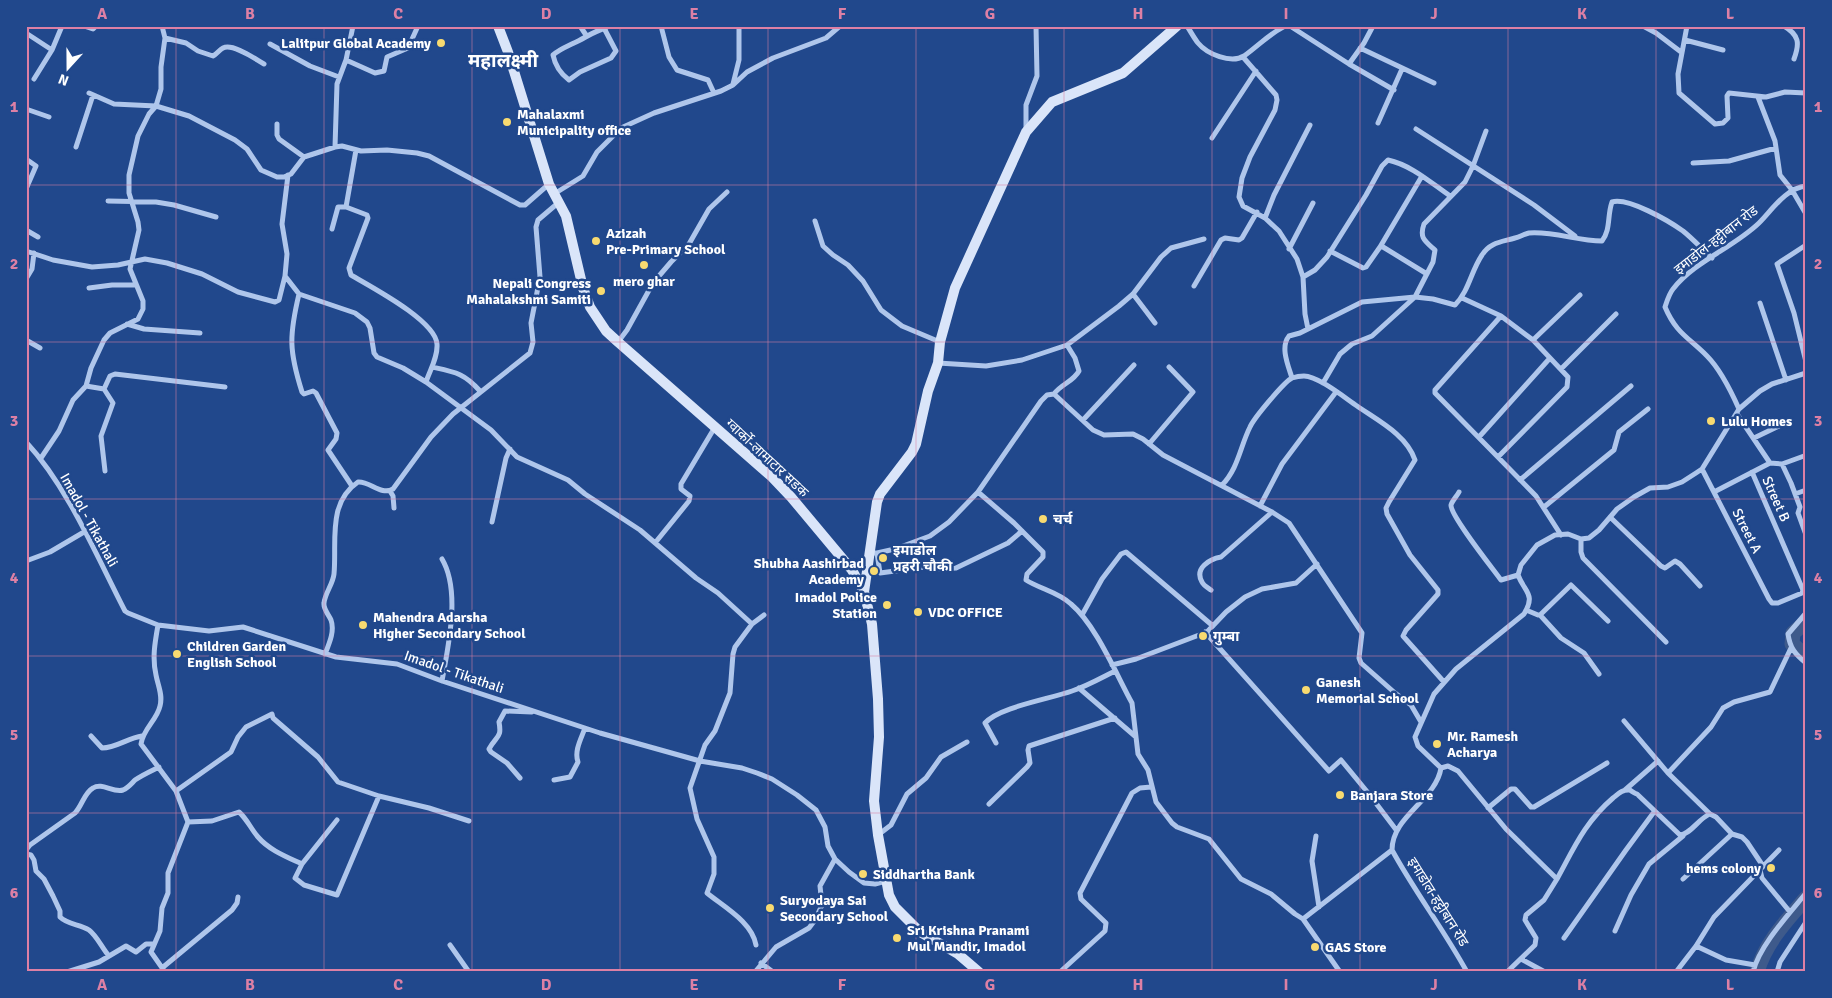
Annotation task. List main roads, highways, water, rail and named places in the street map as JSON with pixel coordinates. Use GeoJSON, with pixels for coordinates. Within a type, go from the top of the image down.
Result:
{"type":"FeatureCollection","features":[{"type":"Feature","properties":{"kind":"main road","name":"ग्वार्को-लामाटार सडक"},"geometry":{"type":"LineString","coordinates":[[498,26],[554,194],[566,216],[590,307],[606,331],[791,496],[852,570],[864,592],[872,624],[878,699],[879,737],[874,801],[889,895],[895,907],[920,932],[958,954],[979,972]]}},
{"type":"Feature","properties":{"kind":"main road"},"geometry":{"type":"LineString","coordinates":[[864,592],[874,553],[877,502],[880,494],[916,444],[928,391],[938,363],[940,342],[955,288],[1026,132],[1052,102],[1123,73],[1177,26]]}},
{"type":"Feature","properties":{"kind":"waterway"},"geometry":{"type":"LineString","coordinates":[[1806,622],[1793,633],[1792,644],[1806,656]]}},
{"type":"Feature","properties":{"kind":"waterway"},"geometry":{"type":"LineString","coordinates":[[1757,972],[1765,951],[1784,923],[1806,898]]}},
{"type":"Feature","properties":{"kind":"place","name":"Lalitpur Global Academy"},"geometry":{"type":"Point","coordinates":[441,43]}},
{"type":"Feature","properties":{"kind":"place","name":"Mahalaxmi Municipality office"},"geometry":{"type":"Point","coordinates":[507,122]}},
{"type":"Feature","properties":{"kind":"place","name":"Azizah Pre-Primary School"},"geometry":{"type":"Point","coordinates":[596,241]}},
{"type":"Feature","properties":{"kind":"place","name":"mero ghar"},"geometry":{"type":"Point","coordinates":[644,265]}},
{"type":"Feature","properties":{"kind":"place","name":"Nepali Congress Mahalakshmi Samiti"},"geometry":{"type":"Point","coordinates":[601,291]}},
{"type":"Feature","properties":{"kind":"place","name":"Lulu Homes"},"geometry":{"type":"Point","coordinates":[1711,421]}},
{"type":"Feature","properties":{"kind":"place","name":"चर्च"},"geometry":{"type":"Point","coordinates":[1043,519]}},
{"type":"Feature","properties":{"kind":"place","name":"इमाडोल प्रहरी चौकी"},"geometry":{"type":"Point","coordinates":[883,558]}},
{"type":"Feature","properties":{"kind":"place","name":"Shubha Aashirbad Academy"},"geometry":{"type":"Point","coordinates":[874,571]}},
{"type":"Feature","properties":{"kind":"place","name":"Imadol Police Station"},"geometry":{"type":"Point","coordinates":[887,605]}},
{"type":"Feature","properties":{"kind":"place","name":"VDC OFFICE"},"geometry":{"type":"Point","coordinates":[918,612]}},
{"type":"Feature","properties":{"kind":"place","name":"Mahendra Adarsha Higher Secondary School"},"geometry":{"type":"Point","coordinates":[363,625]}},
{"type":"Feature","properties":{"kind":"place","name":"गुम्बा"},"geometry":{"type":"Point","coordinates":[1203,636]}},
{"type":"Feature","properties":{"kind":"place","name":"Children Garden English School"},"geometry":{"type":"Point","coordinates":[177,654]}},
{"type":"Feature","properties":{"kind":"place","name":"Ganesh Memorial School"},"geometry":{"type":"Point","coordinates":[1306,690]}},
{"type":"Feature","properties":{"kind":"place","name":"Mr. Ramesh Acharya"},"geometry":{"type":"Point","coordinates":[1437,744]}},
{"type":"Feature","properties":{"kind":"place","name":"Banjara Store"},"geometry":{"type":"Point","coordinates":[1340,795]}},
{"type":"Feature","properties":{"kind":"place","name":"hems colony"},"geometry":{"type":"Point","coordinates":[1771,868]}},
{"type":"Feature","properties":{"kind":"place","name":"Siddhartha Bank"},"geometry":{"type":"Point","coordinates":[863,874]}},
{"type":"Feature","properties":{"kind":"place","name":"Suryodaya Sai Secondary School"},"geometry":{"type":"Point","coordinates":[770,908]}},
{"type":"Feature","properties":{"kind":"place","name":"Sri Krishna Pranami Mul Mandir, Imadol"},"geometry":{"type":"Point","coordinates":[897,938]}},
{"type":"Feature","properties":{"kind":"place","name":"GAS Store"},"geometry":{"type":"Point","coordinates":[1315,947]}},
{"type":"Feature","properties":{"kind":"district","name":"महालक्ष्मी"},"geometry":{"type":"Point","coordinates":[503,61]}}]}
